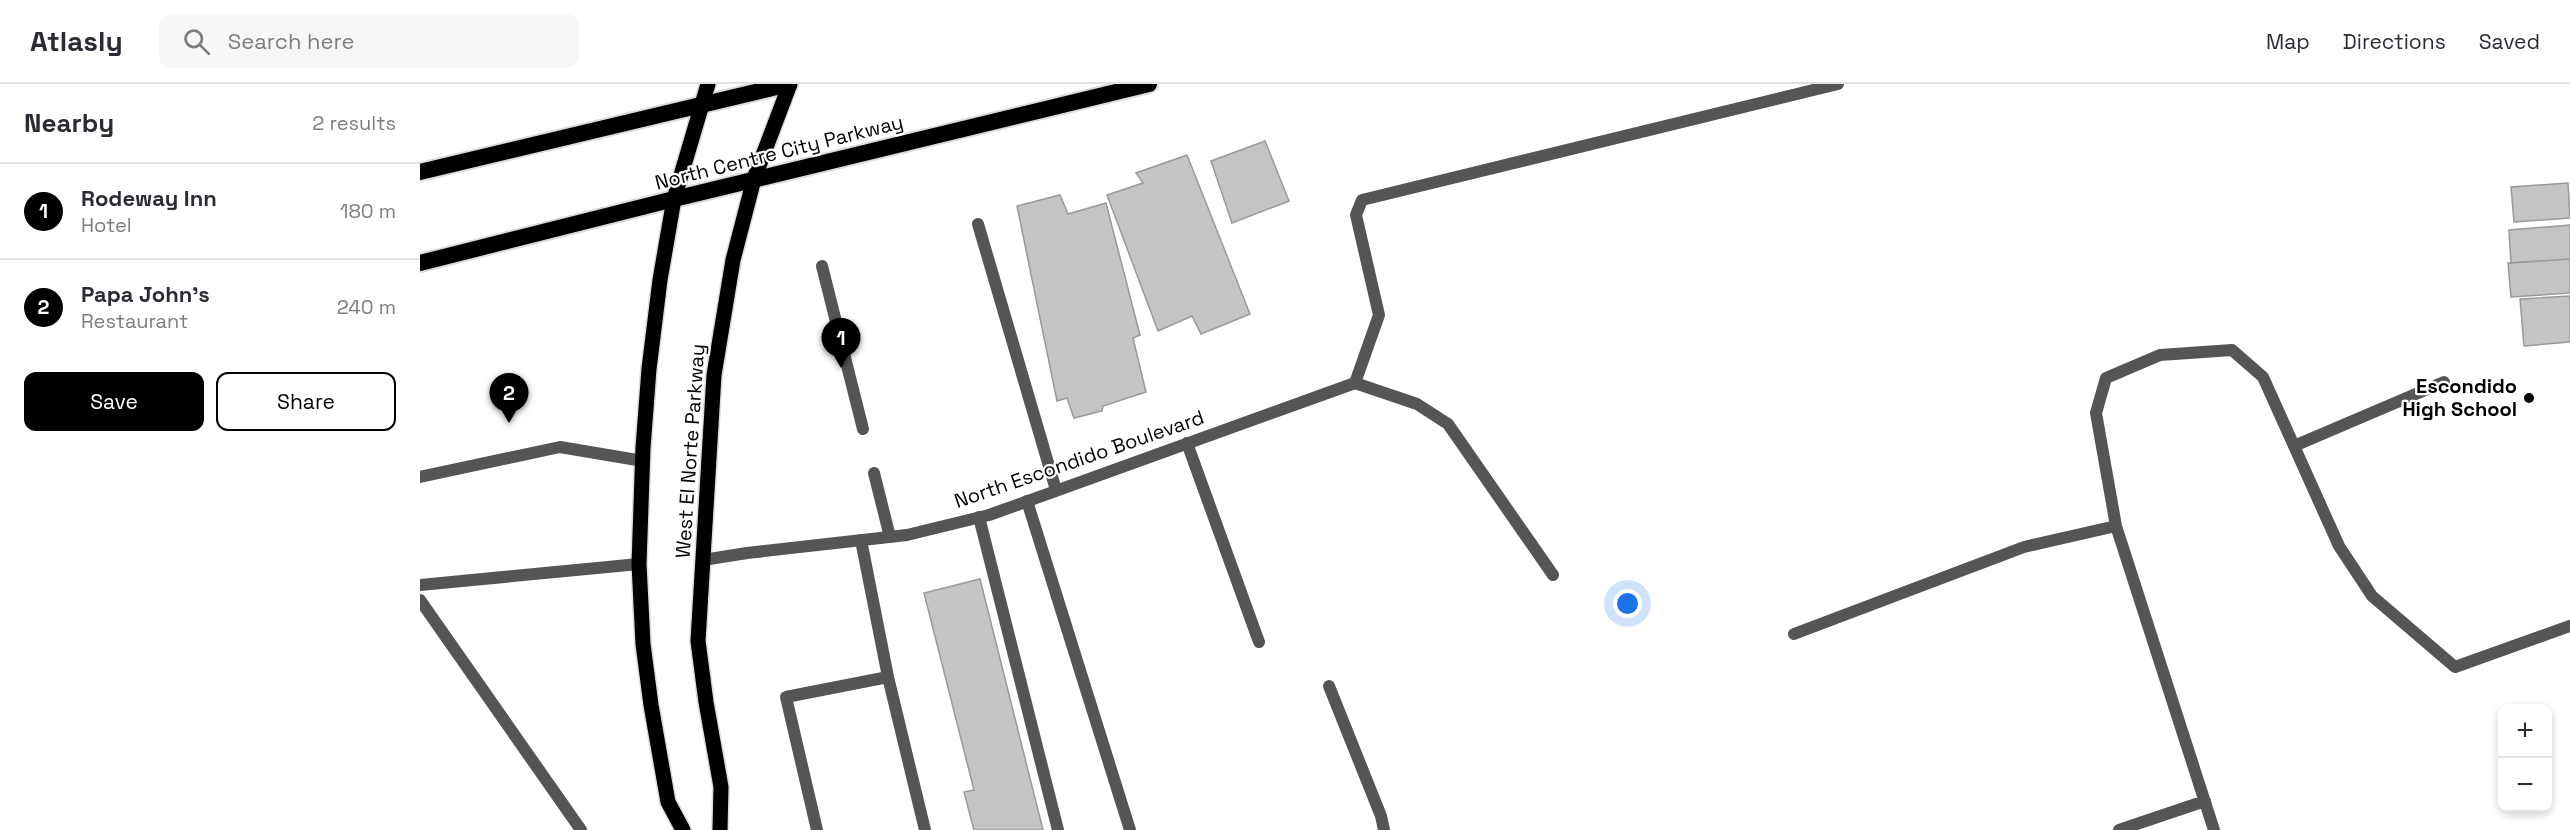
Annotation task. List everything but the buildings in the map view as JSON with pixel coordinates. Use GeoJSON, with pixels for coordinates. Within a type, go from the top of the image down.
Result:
{"type":"FeatureCollection","features":[{"type":"Feature","properties":{"kind":"highway"},"geometry":{"type":"LineString","coordinates":[[420,172],[790,84]]}},
{"type":"Feature","properties":{"kind":"highway","name":"North Centre City Parkway"},"geometry":{"type":"LineString","coordinates":[[420,263],[754,179],[1149,84]]}},
{"type":"Feature","properties":{"kind":"main road"},"geometry":{"type":"LineString","coordinates":[[683,830],[668,802],[651,705],[644,644],[639,564],[649,369],[674,199],[708,84]]}},
{"type":"Feature","properties":{"kind":"main road","name":"West El Norte Parkway"},"geometry":{"type":"LineString","coordinates":[[720,830],[721,786],[698,641],[716,363],[733,260],[754,179],[790,84]]}},
{"type":"Feature","properties":{"kind":"street"},"geometry":{"type":"LineString","coordinates":[[1553,575],[1449,424],[1417,404],[1355,383],[1379,315],[1356,215],[1362,200],[1838,84]]}},
{"type":"Feature","properties":{"kind":"street"},"geometry":{"type":"LineString","coordinates":[[978,224],[1056,490]]}},
{"type":"Feature","properties":{"kind":"street"},"geometry":{"type":"LineString","coordinates":[[822,266],[863,429]]}},
{"type":"Feature","properties":{"kind":"street"},"geometry":{"type":"LineString","coordinates":[[2214,830],[2116,526],[2096,413],[2106,378],[2160,355],[2232,350],[2263,377],[2339,546],[2372,596],[2455,667],[2570,626]]}},
{"type":"Feature","properties":{"kind":"street"},"geometry":{"type":"LineString","coordinates":[[2295,446],[2444,382]]}},
{"type":"Feature","properties":{"kind":"street","name":"North Escondido Boulevard"},"geometry":{"type":"LineString","coordinates":[[703,560],[890,537],[979,517],[1355,383]]}},
{"type":"Feature","properties":{"kind":"street"},"geometry":{"type":"LineString","coordinates":[[1187,443],[1259,642]]}},
{"type":"Feature","properties":{"kind":"street"},"geometry":{"type":"LineString","coordinates":[[420,477],[560,447],[643,461]]}},
{"type":"Feature","properties":{"kind":"street"},"geometry":{"type":"LineString","coordinates":[[874,473],[890,537]]}},
{"type":"Feature","properties":{"kind":"street"},"geometry":{"type":"LineString","coordinates":[[1027,501],[1130,830]]}},
{"type":"Feature","properties":{"kind":"street"},"geometry":{"type":"LineString","coordinates":[[979,517],[1058,830]]}},
{"type":"Feature","properties":{"kind":"street"},"geometry":{"type":"LineString","coordinates":[[1794,634],[2024,546],[2116,526]]}},
{"type":"Feature","properties":{"kind":"street"},"geometry":{"type":"LineString","coordinates":[[861,540],[888,677],[925,830]]}},
{"type":"Feature","properties":{"kind":"street"},"geometry":{"type":"LineString","coordinates":[[420,585],[639,564]]}},
{"type":"Feature","properties":{"kind":"street"},"geometry":{"type":"LineString","coordinates":[[420,600],[581,830]]}},
{"type":"Feature","properties":{"kind":"street"},"geometry":{"type":"LineString","coordinates":[[817,830],[786,697],[888,677]]}},
{"type":"Feature","properties":{"kind":"street"},"geometry":{"type":"LineString","coordinates":[[1329,686],[1381,816],[1384,830]]}},
{"type":"Feature","properties":{"kind":"street"},"geometry":{"type":"LineString","coordinates":[[2119,830],[2205,801]]}},
{"type":"Feature","properties":{"kind":"place","name":"Rodeway Inn"},"geometry":{"type":"Point","coordinates":[841,368]}},
{"type":"Feature","properties":{"kind":"place","name":"Escondido High School"},"geometry":{"type":"Point","coordinates":[2529,398]}},
{"type":"Feature","properties":{"kind":"place","name":"Papa John's"},"geometry":{"type":"Point","coordinates":[509,423]}}]}
